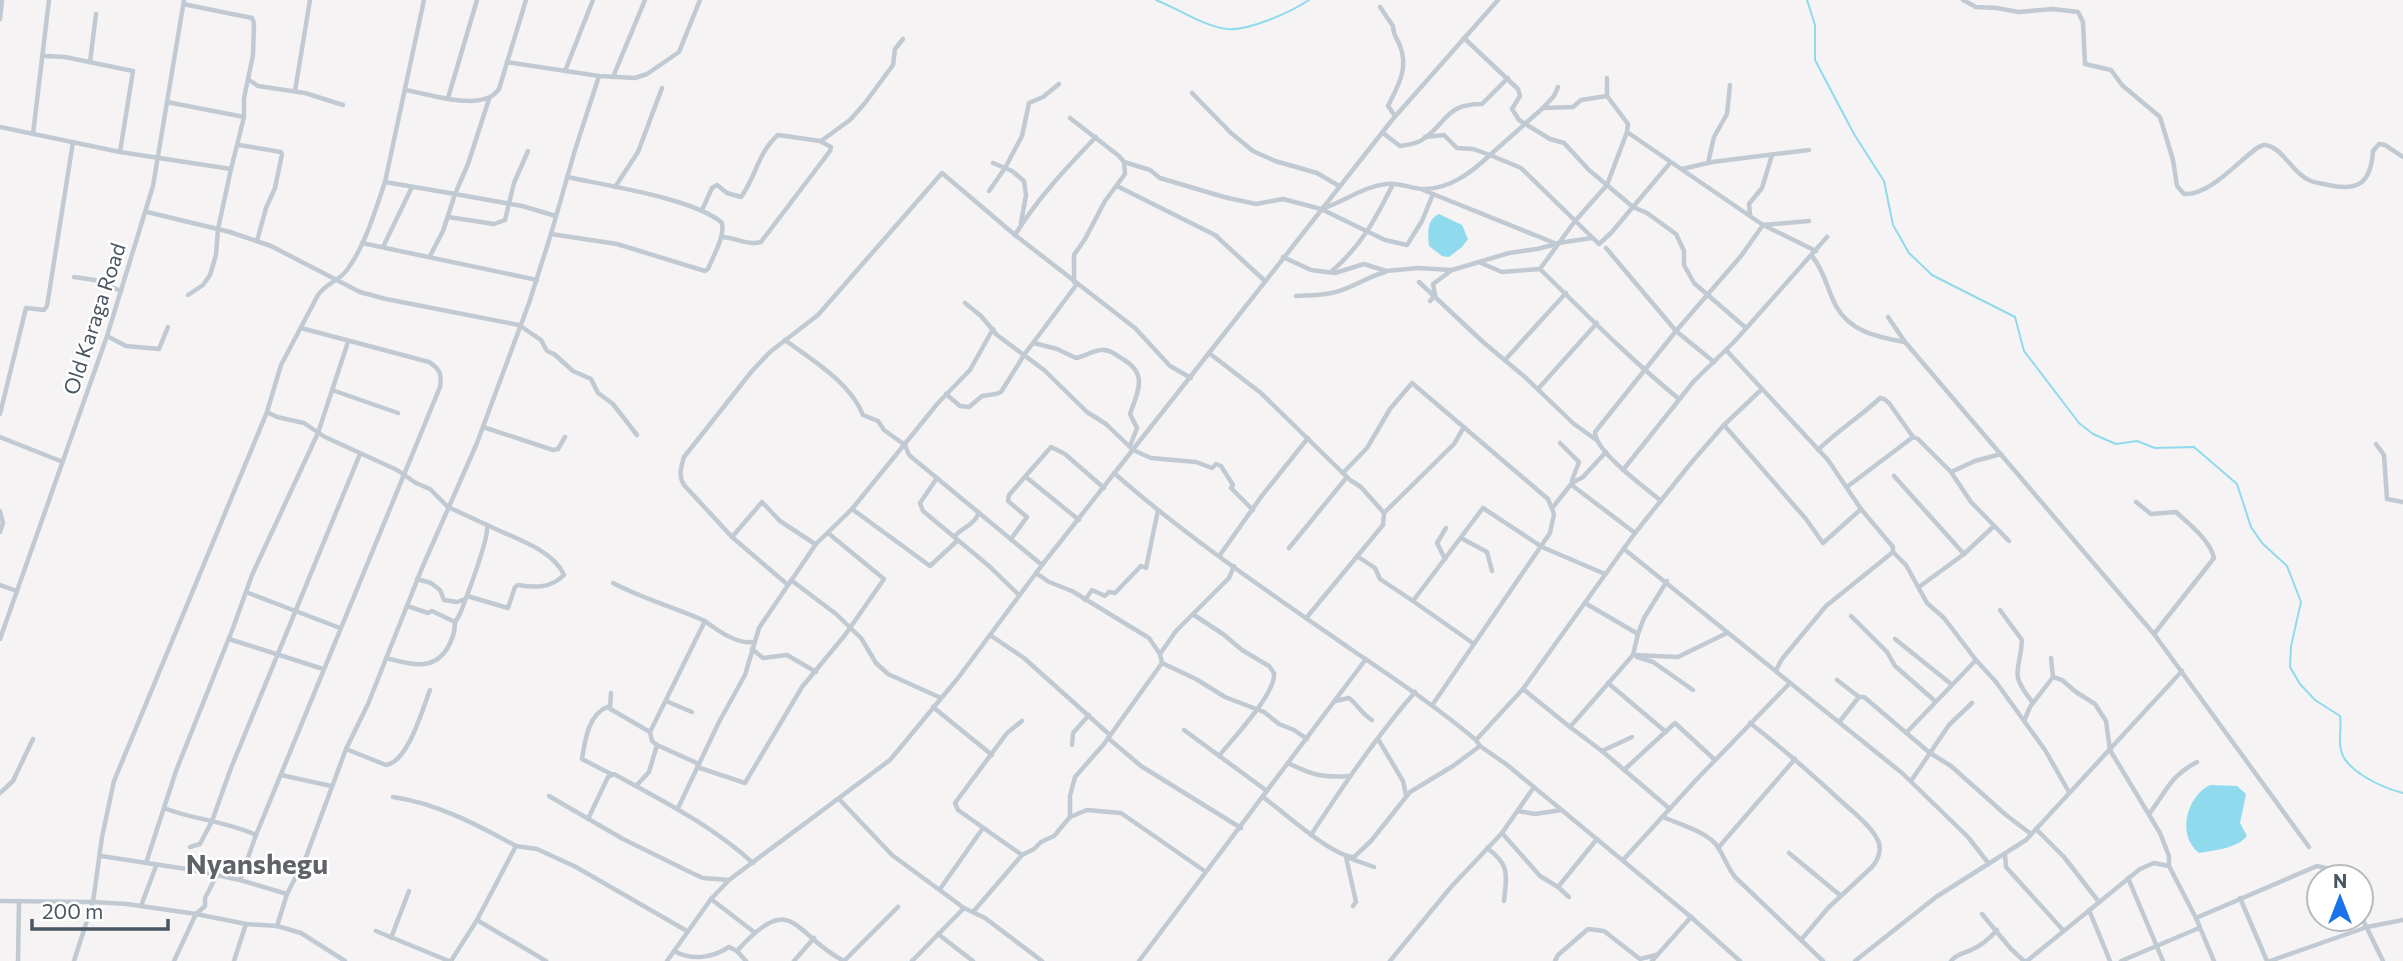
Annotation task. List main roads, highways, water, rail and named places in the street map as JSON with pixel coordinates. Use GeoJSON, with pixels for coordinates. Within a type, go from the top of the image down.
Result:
{"type":"FeatureCollection","features":[{"type":"Feature","properties":{"kind":"water"},"geometry":{"type":"Polygon","coordinates":[[[1439,214],[1462,225],[1468,239],[1449,257],[1442,256],[1429,246],[1430,224],[1439,214]]]}},
{"type":"Feature","properties":{"kind":"water"},"geometry":{"type":"Polygon","coordinates":[[[2210,785],[2237,786],[2246,794],[2240,823],[2247,836],[2231,846],[2199,853],[2188,836],[2187,816],[2195,798],[2210,785]]]}},
{"type":"Feature","properties":{"kind":"waterway"},"geometry":{"type":"LineString","coordinates":[[1156,0],[1200,21],[1227,29],[1258,24],[1309,0]]}},
{"type":"Feature","properties":{"kind":"waterway"},"geometry":{"type":"LineString","coordinates":[[1807,0],[1815,25],[1815,60],[1854,134],[1884,181],[1893,225],[1909,253],[1932,275],[2015,317],[2024,351],[2079,423],[2093,434],[2116,444],[2137,441],[2155,448],[2194,447],[2237,484],[2251,527],[2262,543],[2287,566],[2301,602],[2291,646],[2290,667],[2300,684],[2315,700],[2340,716],[2340,746],[2350,765],[2376,783],[2403,793]]}},
{"type":"Feature","properties":{"kind":"district","name":"Nyanshegu"},"geometry":{"type":"Point","coordinates":[257,864]}}]}
